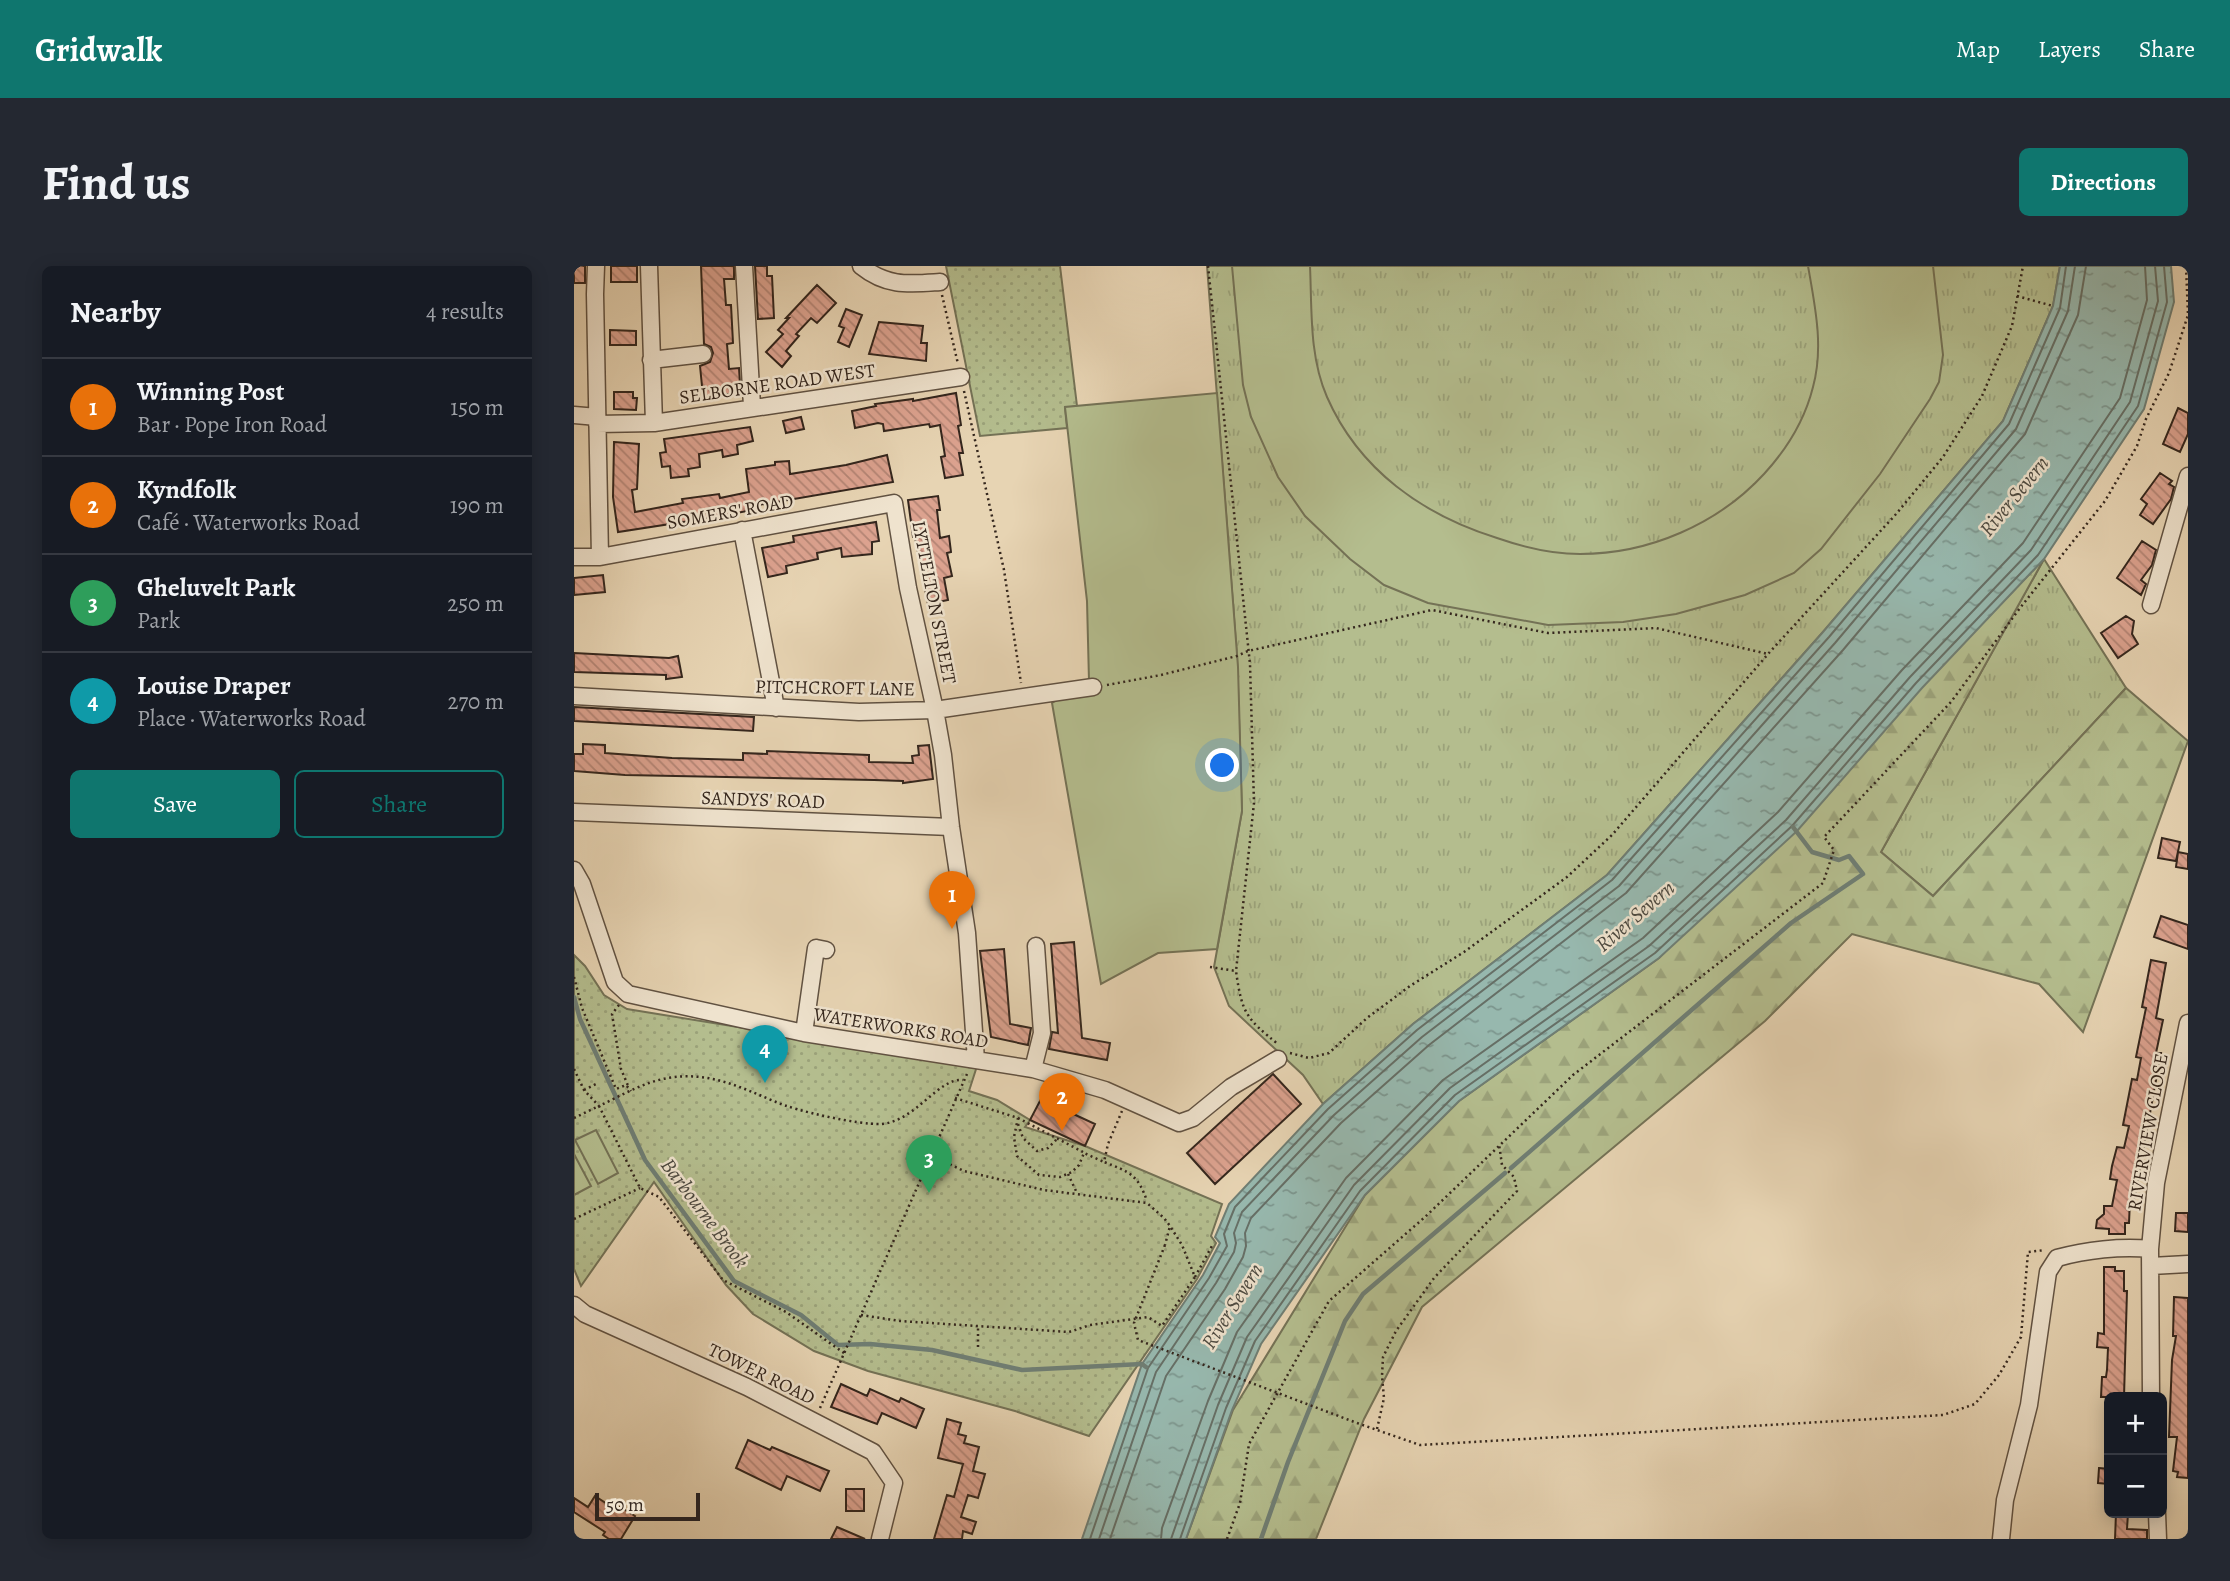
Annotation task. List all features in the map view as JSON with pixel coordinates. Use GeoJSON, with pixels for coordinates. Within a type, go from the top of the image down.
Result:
{"type":"FeatureCollection","features":[{"type":"Feature","properties":{"kind":"street"},"geometry":{"type":"LineString","coordinates":[[596,266],[600,557]]}},
{"type":"Feature","properties":{"kind":"street"},"geometry":{"type":"LineString","coordinates":[[649,266],[654,423]]}},
{"type":"Feature","properties":{"kind":"street"},"geometry":{"type":"LineString","coordinates":[[744,266],[752,407]]}},
{"type":"Feature","properties":{"kind":"street"},"geometry":{"type":"LineString","coordinates":[[861,266],[873,276],[903,285],[940,282]]}},
{"type":"Feature","properties":{"kind":"street"},"geometry":{"type":"LineString","coordinates":[[651,360],[703,354]]}},
{"type":"Feature","properties":{"kind":"street","name":"SELBORNE ROAD WEST"},"geometry":{"type":"LineString","coordinates":[[574,415],[597,421],[654,423],[961,377]]}},
{"type":"Feature","properties":{"kind":"street"},"geometry":{"type":"LineString","coordinates":[[2151,605],[2188,476]]}},
{"type":"Feature","properties":{"kind":"street","name":"SOMERS' ROAD"},"geometry":{"type":"LineString","coordinates":[[574,557],[600,557],[894,503]]}},
{"type":"Feature","properties":{"kind":"street","name":"LYTTELTON STREET"},"geometry":{"type":"LineString","coordinates":[[894,503],[908,589],[935,710],[967,933],[976,1060]]}},
{"type":"Feature","properties":{"kind":"street"},"geometry":{"type":"LineString","coordinates":[[742,530],[776,708]]}},
{"type":"Feature","properties":{"kind":"street","name":"PITCHCROFT LANE"},"geometry":{"type":"LineString","coordinates":[[574,696],[859,712],[935,710],[1093,687]]}},
{"type":"Feature","properties":{"kind":"street","name":"SANDYS' ROAD"},"geometry":{"type":"LineString","coordinates":[[574,812],[951,827]]}},
{"type":"Feature","properties":{"kind":"street"},"geometry":{"type":"LineString","coordinates":[[574,870],[582,884],[615,982],[628,994]]}},
{"type":"Feature","properties":{"kind":"street"},"geometry":{"type":"LineString","coordinates":[[1033,1069],[1042,1033],[1036,946]]}},
{"type":"Feature","properties":{"kind":"street"},"geometry":{"type":"LineString","coordinates":[[804,1033],[816,948],[826,950]]}},
{"type":"Feature","properties":{"kind":"street","name":"WATERWORKS ROAD"},"geometry":{"type":"LineString","coordinates":[[628,994],[804,1033],[1033,1069],[1105,1090],[1179,1123],[1193,1118],[1231,1087],[1283,1053]]}},
{"type":"Feature","properties":{"kind":"street","name":"RIVERVIEW CLOSE"},"geometry":{"type":"LineString","coordinates":[[2151,1392],[2150,1249],[2156,1183],[2188,1023]]}},
{"type":"Feature","properties":{"kind":"street"},"geometry":{"type":"LineString","coordinates":[[1105,1090],[1110,1074]]}},
{"type":"Feature","properties":{"kind":"street"},"geometry":{"type":"LineString","coordinates":[[2001,1539],[2005,1500],[2029,1405],[2048,1272],[2057,1258],[2073,1254],[2150,1249]]}},
{"type":"Feature","properties":{"kind":"street"},"geometry":{"type":"LineString","coordinates":[[2151,1266],[2188,1264]]}},
{"type":"Feature","properties":{"kind":"street","name":"TOWER ROAD"},"geometry":{"type":"LineString","coordinates":[[574,1305],[585,1314],[747,1387],[873,1452],[894,1483],[880,1539]]}},
{"type":"Feature","properties":{"kind":"street"},"geometry":{"type":"LineString","coordinates":[[2157,1518],[2158,1539]]}},
{"type":"Feature","properties":{"kind":"path"},"geometry":{"type":"LineString","coordinates":[[1208,266],[1248,651],[1254,803],[1236,971],[1240,998],[1250,1021],[1283,1053],[1309,1058],[1329,1052],[1410,986],[1464,952],[1567,877],[1612,835],[1768,654],[1897,513],[1943,457],[1982,396],[2012,326],[2023,266]]}},
{"type":"Feature","properties":{"kind":"path"},"geometry":{"type":"LineString","coordinates":[[1227,1539],[1240,1503],[1249,1444],[1329,1301],[1425,1217],[1573,1075],[1823,883],[1834,850],[1824,837],[1951,702],[2020,608],[2105,501],[2137,446],[2146,419],[2169,373],[2188,315],[2186,266]]}},
{"type":"Feature","properties":{"kind":"path"},"geometry":{"type":"LineString","coordinates":[[940,282],[1004,570],[1024,697]]}},
{"type":"Feature","properties":{"kind":"path"},"geometry":{"type":"LineString","coordinates":[[2017,296],[2053,306]]}},
{"type":"Feature","properties":{"kind":"path"},"geometry":{"type":"LineString","coordinates":[[1093,687],[1161,675],[1248,651],[1432,610],[1548,633],[1656,628],[1768,654]]}},
{"type":"Feature","properties":{"kind":"path"},"geometry":{"type":"LineString","coordinates":[[1210,967],[1236,971]]}},
{"type":"Feature","properties":{"kind":"path"},"geometry":{"type":"LineString","coordinates":[[574,977],[582,1008],[616,1089],[626,1085],[631,1091]]}},
{"type":"Feature","properties":{"kind":"path"},"geometry":{"type":"LineString","coordinates":[[628,994],[612,1014],[621,1069],[631,1091]]}},
{"type":"Feature","properties":{"kind":"path"},"geometry":{"type":"LineString","coordinates":[[813,1421],[963,1080],[976,1060]]}},
{"type":"Feature","properties":{"kind":"path"},"geometry":{"type":"LineString","coordinates":[[574,1069],[584,1090],[598,1106],[640,1188],[659,1197],[723,1280],[786,1312],[844,1353]]}},
{"type":"Feature","properties":{"kind":"path"},"geometry":{"type":"LineString","coordinates":[[574,1118],[631,1091],[667,1078],[717,1078],[778,1103],[814,1113],[880,1124],[900,1119],[923,1104],[941,1087],[956,1079],[963,1080]]}},
{"type":"Feature","properties":{"kind":"path"},"geometry":{"type":"LineString","coordinates":[[584,1090],[598,1083]]}},
{"type":"Feature","properties":{"kind":"path"},"geometry":{"type":"LineString","coordinates":[[955,1098],[1018,1119],[1124,1170],[1140,1183],[1147,1203],[1170,1226],[1182,1245],[1195,1276]]}},
{"type":"Feature","properties":{"kind":"path"},"geometry":{"type":"LineString","coordinates":[[1104,1162],[1108,1144],[1127,1099]]}},
{"type":"Feature","properties":{"kind":"path"},"geometry":{"type":"LineString","coordinates":[[1018,1119],[1023,1138],[1037,1152],[1048,1148],[1057,1139]]}},
{"type":"Feature","properties":{"kind":"path"},"geometry":{"type":"LineString","coordinates":[[1018,1119],[1014,1137],[1017,1156],[1039,1175],[1060,1177],[1068,1174],[1079,1165],[1084,1153]]}},
{"type":"Feature","properties":{"kind":"path"},"geometry":{"type":"LineString","coordinates":[[1377,1429],[1384,1398],[1383,1357],[1396,1331],[1434,1278],[1517,1191],[1514,1177],[1503,1165],[1499,1144]]}},
{"type":"Feature","properties":{"kind":"path"},"geometry":{"type":"LineString","coordinates":[[930,1155],[964,1171],[1044,1190],[1147,1203]]}},
{"type":"Feature","properties":{"kind":"path"},"geometry":{"type":"LineString","coordinates":[[1068,1174],[1077,1193]]}},
{"type":"Feature","properties":{"kind":"path"},"geometry":{"type":"LineString","coordinates":[[574,1219],[640,1188]]}},
{"type":"Feature","properties":{"kind":"path"},"geometry":{"type":"LineString","coordinates":[[1170,1226],[1134,1323],[1138,1340],[1420,1445],[1942,1415],[1975,1404],[1999,1375],[2021,1337],[2028,1252],[2049,1249]]}},
{"type":"Feature","properties":{"kind":"path"},"geometry":{"type":"LineString","coordinates":[[861,1315],[900,1321],[1069,1332],[1090,1325],[1148,1317],[1162,1326],[1213,1244]]}},
{"type":"Feature","properties":{"kind":"path"},"geometry":{"type":"LineString","coordinates":[[978,1325],[978,1347]]}},
{"type":"Feature","properties":{"kind":"green space"},"geometry":{"type":"Polygon","coordinates":[[[946,266],[1060,266],[1077,406],[1065,408],[1067,428],[980,436],[946,266]]]}},
{"type":"Feature","properties":{"kind":"green space"},"geometry":{"type":"Polygon","coordinates":[[[1207,266],[2060,266],[2053,306],[2003,421],[1823,632],[1607,875],[1413,1024],[1323,1104],[1303,1075],[1229,1006],[1214,967],[1242,811],[1237,656],[1207,266]]]}},
{"type":"Feature","properties":{"kind":"green space"},"geometry":{"type":"Polygon","coordinates":[[[1232,266],[1310,266],[1314,349],[1321,381],[1340,423],[1375,468],[1419,503],[1444,517],[1517,544],[1558,553],[1606,553],[1631,549],[1681,533],[1726,508],[1764,474],[1788,444],[1800,422],[1810,399],[1816,372],[1817,326],[1808,266],[1933,266],[1943,355],[1939,382],[1930,399],[1880,474],[1821,549],[1794,573],[1745,595],[1676,614],[1623,622],[1548,625],[1428,603],[1384,585],[1350,559],[1305,516],[1278,477],[1251,417],[1243,385],[1232,266]]]}},
{"type":"Feature","properties":{"kind":"green space"},"geometry":{"type":"Polygon","coordinates":[[[1217,393],[1238,667],[1242,811],[1217,949],[1158,953],[1101,984],[1052,703],[1089,681],[1087,601],[1065,407],[1217,393]]]}},
{"type":"Feature","properties":{"kind":"green space"},"geometry":{"type":"Polygon","coordinates":[[[2044,559],[2126,688],[1933,896],[1881,852],[2044,559]]]}},
{"type":"Feature","properties":{"kind":"green space"},"geometry":{"type":"Polygon","coordinates":[[[2044,559],[1881,852],[1933,896],[2126,688],[2188,741],[2083,1032],[2039,984],[1852,934],[1765,1021],[1422,1307],[1364,1419],[1316,1539],[1186,1539],[1233,1410],[1365,1195],[1459,1101],[1659,958],[2044,559]]]}},
{"type":"Feature","properties":{"kind":"green space"},"geometry":{"type":"Polygon","coordinates":[[[574,955],[585,966],[604,995],[627,1009],[977,1066],[969,1091],[997,1100],[1030,1120],[1025,1127],[1085,1146],[1222,1204],[1211,1236],[1216,1243],[1197,1279],[1089,1436],[1015,1411],[868,1371],[814,1351],[753,1314],[726,1285],[654,1182],[581,1286],[574,1269],[574,955]]]}},
{"type":"Feature","properties":{"kind":"green space"},"geometry":{"type":"Polygon","coordinates":[[[596,1130],[618,1173],[598,1184],[575,1140],[596,1130]]]}},
{"type":"Feature","properties":{"kind":"green space"},"geometry":{"type":"Polygon","coordinates":[[[574,1154],[591,1186],[574,1195],[574,1154]]]}},
{"type":"Feature","properties":{"kind":"water","name":"River Severn"},"geometry":{"type":"Polygon","coordinates":[[[2060,266],[2171,266],[2174,302],[2144,409],[2044,559],[1922,688],[1797,831],[1659,958],[1459,1101],[1365,1195],[1261,1344],[1232,1410],[1186,1539],[1082,1539],[1142,1364],[1203,1275],[1220,1243],[1215,1237],[1229,1204],[1323,1104],[1413,1024],[1607,875],[1823,632],[2003,421],[2053,306],[2060,266]]]}},
{"type":"Feature","properties":{"kind":"building"},"geometry":{"type":"Polygon","coordinates":[[[574,266],[585,266],[585,283],[574,283],[574,266]]]}},
{"type":"Feature","properties":{"kind":"building"},"geometry":{"type":"Polygon","coordinates":[[[611,266],[637,266],[637,282],[611,282],[611,266]]]}},
{"type":"Feature","properties":{"kind":"building"},"geometry":{"type":"Polygon","coordinates":[[[701,266],[734,266],[734,279],[724,279],[726,305],[731,305],[733,343],[727,344],[729,369],[739,368],[740,384],[730,385],[731,394],[703,396],[700,366],[710,362],[713,353],[711,347],[704,344],[701,266]]]}},
{"type":"Feature","properties":{"kind":"building"},"geometry":{"type":"Polygon","coordinates":[[[755,266],[767,266],[767,276],[772,276],[774,318],[758,319],[755,266]]]}},
{"type":"Feature","properties":{"kind":"building"},"geometry":{"type":"Polygon","coordinates":[[[817,285],[836,303],[817,323],[811,318],[796,334],[799,336],[786,351],[791,356],[782,367],[766,352],[783,334],[778,330],[789,318],[786,318],[817,285]]]}},
{"type":"Feature","properties":{"kind":"building"},"geometry":{"type":"Polygon","coordinates":[[[846,309],[862,315],[849,347],[838,342],[844,328],[839,326],[846,309]]]}},
{"type":"Feature","properties":{"kind":"building"},"geometry":{"type":"Polygon","coordinates":[[[879,322],[923,326],[921,343],[927,343],[926,361],[869,354],[879,322]]]}},
{"type":"Feature","properties":{"kind":"building"},"geometry":{"type":"Polygon","coordinates":[[[610,330],[636,331],[636,345],[610,345],[610,330]]]}},
{"type":"Feature","properties":{"kind":"building"},"geometry":{"type":"Polygon","coordinates":[[[614,392],[633,392],[633,398],[637,398],[636,410],[614,409],[614,392]]]}},
{"type":"Feature","properties":{"kind":"building"},"geometry":{"type":"Polygon","coordinates":[[[956,393],[961,425],[958,426],[963,453],[959,453],[963,475],[945,478],[940,425],[930,427],[929,424],[884,431],[883,424],[878,423],[855,428],[852,411],[876,406],[875,404],[913,401],[956,393]]]}},
{"type":"Feature","properties":{"kind":"building"},"geometry":{"type":"Polygon","coordinates":[[[2178,408],[2188,413],[2188,434],[2180,452],[2163,444],[2178,408]]]}},
{"type":"Feature","properties":{"kind":"building"},"geometry":{"type":"Polygon","coordinates":[[[801,417],[804,429],[786,433],[783,421],[801,417]]]}},
{"type":"Feature","properties":{"kind":"building"},"geometry":{"type":"Polygon","coordinates":[[[750,427],[753,441],[737,445],[738,454],[723,457],[722,450],[699,454],[700,467],[688,469],[689,476],[671,478],[670,466],[662,467],[660,453],[666,452],[664,439],[750,427]]]}},
{"type":"Feature","properties":{"kind":"building"},"geometry":{"type":"Polygon","coordinates":[[[614,442],[639,444],[637,489],[632,490],[635,512],[683,503],[682,499],[719,494],[720,498],[749,492],[746,469],[775,465],[775,462],[789,461],[790,474],[887,455],[893,482],[747,507],[747,511],[722,516],[618,532],[613,497],[614,442]]]}},
{"type":"Feature","properties":{"kind":"building"},"geometry":{"type":"Polygon","coordinates":[[[2160,473],[2172,481],[2169,484],[2174,487],[2171,499],[2153,524],[2140,515],[2147,504],[2141,499],[2160,473]]]}},
{"type":"Feature","properties":{"kind":"building"},"geometry":{"type":"Polygon","coordinates":[[[938,496],[940,538],[949,536],[951,552],[947,553],[952,576],[944,578],[948,600],[928,604],[908,500],[938,496]]]}},
{"type":"Feature","properties":{"kind":"building"},"geometry":{"type":"Polygon","coordinates":[[[876,522],[879,541],[872,542],[872,554],[842,557],[841,548],[817,553],[818,559],[786,566],[787,573],[768,577],[762,548],[794,542],[793,536],[876,522]]]}},
{"type":"Feature","properties":{"kind":"building"},"geometry":{"type":"Polygon","coordinates":[[[2142,541],[2156,550],[2152,565],[2141,580],[2146,584],[2141,595],[2117,578],[2142,541]]]}},
{"type":"Feature","properties":{"kind":"building"},"geometry":{"type":"Polygon","coordinates":[[[603,575],[605,592],[574,595],[574,578],[603,575]]]}},
{"type":"Feature","properties":{"kind":"building"},"geometry":{"type":"Polygon","coordinates":[[[2126,616],[2134,621],[2132,634],[2138,644],[2118,658],[2101,633],[2126,616]]]}},
{"type":"Feature","properties":{"kind":"building"},"geometry":{"type":"Polygon","coordinates":[[[574,653],[669,658],[678,656],[682,677],[666,679],[666,675],[574,672],[574,653]]]}},
{"type":"Feature","properties":{"kind":"building"},"geometry":{"type":"Polygon","coordinates":[[[574,707],[754,717],[753,731],[574,721],[574,707]]]}},
{"type":"Feature","properties":{"kind":"building"},"geometry":{"type":"Polygon","coordinates":[[[583,744],[605,745],[605,753],[672,758],[743,760],[743,753],[767,754],[767,751],[869,755],[869,762],[913,763],[912,756],[919,755],[918,746],[929,745],[933,779],[903,783],[874,780],[625,775],[574,771],[574,754],[583,754],[583,744]]]}},
{"type":"Feature","properties":{"kind":"building"},"geometry":{"type":"Polygon","coordinates":[[[2162,838],[2180,842],[2176,861],[2158,858],[2162,838]]]}},
{"type":"Feature","properties":{"kind":"building"},"geometry":{"type":"Polygon","coordinates":[[[2178,852],[2188,854],[2188,869],[2176,867],[2178,852]]]}},
{"type":"Feature","properties":{"kind":"building"},"geometry":{"type":"Polygon","coordinates":[[[2161,916],[2188,925],[2188,949],[2154,937],[2161,916]]]}},
{"type":"Feature","properties":{"kind":"building"},"geometry":{"type":"Polygon","coordinates":[[[1074,942],[1082,1038],[1110,1043],[1107,1060],[1049,1049],[1052,1032],[1058,1033],[1051,944],[1074,942]]]}},
{"type":"Feature","properties":{"kind":"building"},"geometry":{"type":"Polygon","coordinates":[[[1004,949],[1010,1024],[1031,1028],[1028,1045],[991,1037],[980,951],[1004,949]]]}},
{"type":"Feature","properties":{"kind":"building"},"geometry":{"type":"Polygon","coordinates":[[[2151,960],[2166,963],[2156,1018],[2163,1020],[2156,1053],[2161,1053],[2134,1201],[2130,1200],[2129,1223],[2125,1223],[2125,1234],[2109,1234],[2109,1229],[2096,1228],[2097,1220],[2104,1214],[2104,1206],[2112,1206],[2117,1180],[2110,1179],[2112,1166],[2117,1147],[2124,1148],[2129,1126],[2123,1125],[2132,1079],[2137,1080],[2141,1058],[2136,1057],[2146,1008],[2142,1007],[2151,960]]]}},
{"type":"Feature","properties":{"kind":"building"},"geometry":{"type":"Polygon","coordinates":[[[1273,1074],[1301,1104],[1215,1184],[1187,1153],[1273,1074]]]}},
{"type":"Feature","properties":{"kind":"building"},"geometry":{"type":"Polygon","coordinates":[[[1041,1099],[1095,1124],[1085,1146],[1030,1120],[1041,1099]]]}},
{"type":"Feature","properties":{"kind":"building"},"geometry":{"type":"Polygon","coordinates":[[[2176,1213],[2188,1213],[2188,1232],[2175,1231],[2176,1213]]]}},
{"type":"Feature","properties":{"kind":"building"},"geometry":{"type":"Polygon","coordinates":[[[2104,1267],[2115,1267],[2115,1271],[2124,1271],[2124,1291],[2127,1291],[2124,1392],[2104,1392],[2104,1397],[2101,1397],[2102,1377],[2106,1377],[2108,1348],[2097,1347],[2098,1333],[2104,1334],[2104,1267]]]}},
{"type":"Feature","properties":{"kind":"building"},"geometry":{"type":"Polygon","coordinates":[[[2174,1297],[2188,1298],[2188,1478],[2177,1477],[2178,1472],[2173,1471],[2177,1437],[2169,1437],[2172,1360],[2176,1336],[2173,1336],[2174,1297]]]}},
{"type":"Feature","properties":{"kind":"building"},"geometry":{"type":"Polygon","coordinates":[[[841,1384],[867,1396],[870,1389],[899,1402],[901,1398],[924,1409],[916,1428],[882,1413],[877,1424],[831,1407],[841,1384]]]}},
{"type":"Feature","properties":{"kind":"building"},"geometry":{"type":"Polygon","coordinates":[[[947,1419],[961,1423],[958,1434],[966,1436],[964,1443],[979,1447],[973,1471],[985,1474],[978,1498],[968,1495],[961,1517],[976,1522],[972,1534],[963,1531],[962,1539],[934,1539],[947,1495],[954,1497],[963,1464],[938,1458],[947,1419]]]}},
{"type":"Feature","properties":{"kind":"building"},"geometry":{"type":"Polygon","coordinates":[[[748,1440],[829,1471],[820,1491],[787,1476],[781,1490],[736,1468],[748,1440]]]}},
{"type":"Feature","properties":{"kind":"building"},"geometry":{"type":"Polygon","coordinates":[[[2099,1468],[2104,1468],[2104,1484],[2098,1483],[2099,1468]]]}},
{"type":"Feature","properties":{"kind":"building"},"geometry":{"type":"Polygon","coordinates":[[[846,1489],[864,1489],[864,1511],[846,1511],[846,1489]]]}},
{"type":"Feature","properties":{"kind":"building"},"geometry":{"type":"Polygon","coordinates":[[[595,1496],[618,1511],[620,1507],[635,1516],[621,1539],[609,1539],[603,1535],[605,1532],[574,1512],[574,1498],[588,1507],[595,1496]]]}},
{"type":"Feature","properties":{"kind":"building"},"geometry":{"type":"Polygon","coordinates":[[[2116,1518],[2128,1518],[2127,1529],[2147,1530],[2147,1539],[2115,1539],[2116,1518]]]}},
{"type":"Feature","properties":{"kind":"building"},"geometry":{"type":"Polygon","coordinates":[[[837,1527],[865,1539],[831,1539],[837,1527]]]}},
{"type":"Feature","properties":{"kind":"waterway"},"geometry":{"type":"LineString","coordinates":[[1511,1168],[1791,923],[1863,874],[1849,856],[1839,860],[1812,852],[1793,827]]}},
{"type":"Feature","properties":{"kind":"waterway","name":"Barbourne Brook"},"geometry":{"type":"LineString","coordinates":[[574,997],[580,1019],[645,1160],[734,1281],[801,1315],[838,1345],[870,1344],[932,1350],[1022,1370],[1142,1364],[1146,1367]]}},
{"type":"Feature","properties":{"kind":"waterway"},"geometry":{"type":"LineString","coordinates":[[1261,1539],[1288,1462],[1345,1321],[1363,1294],[1505,1173]]}},
{"type":"Feature","properties":{"kind":"place","name":"Winning Post"},"geometry":{"type":"Point","coordinates":[952,929]}},
{"type":"Feature","properties":{"kind":"place","name":"Louise Draper"},"geometry":{"type":"Point","coordinates":[765,1083]}},
{"type":"Feature","properties":{"kind":"place","name":"Kyndfolk"},"geometry":{"type":"Point","coordinates":[1062,1131]}},
{"type":"Feature","properties":{"kind":"place","name":"Gheluvelt Park"},"geometry":{"type":"Point","coordinates":[929,1193]}}]}
